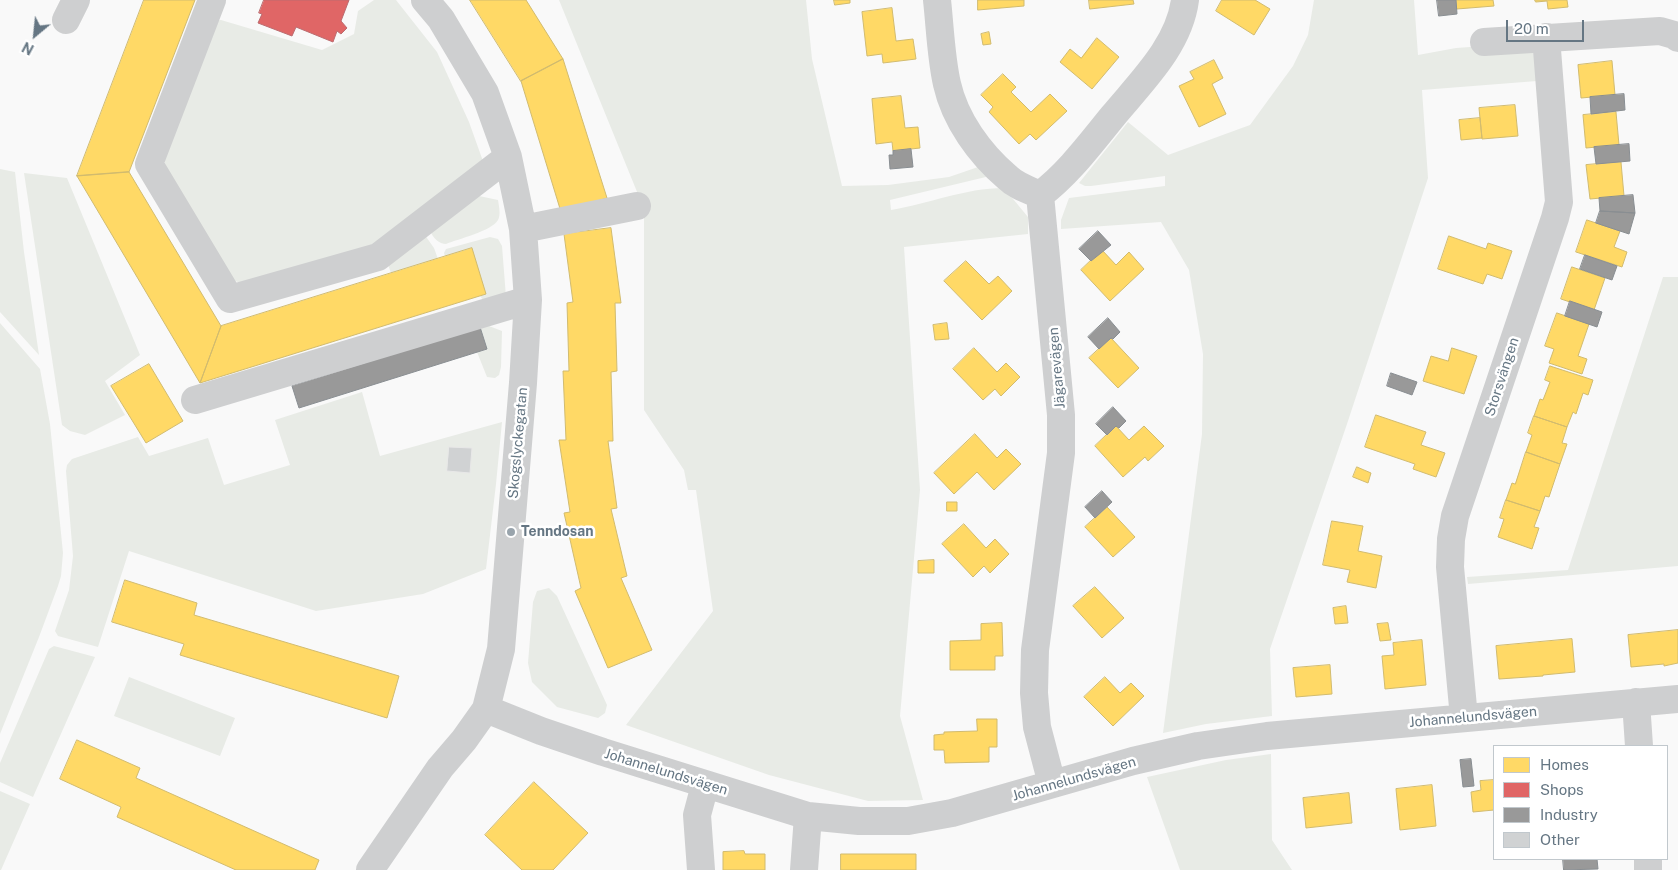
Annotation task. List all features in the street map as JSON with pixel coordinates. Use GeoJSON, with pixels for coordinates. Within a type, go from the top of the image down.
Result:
{"type":"FeatureCollection","features":[{"type":"Feature","properties":{"kind":"street"},"geometry":{"type":"LineString","coordinates":[[212,0],[149,164],[230,299],[378,257],[508,157]]}},
{"type":"Feature","properties":{"kind":"street","name":"Skogslyckegatan"},"geometry":{"type":"LineString","coordinates":[[370,870],[440,768],[464,740],[486,709],[501,649],[523,383],[528,300],[524,229],[508,157],[485,93],[441,19],[425,0]]}},
{"type":"Feature","properties":{"kind":"street"},"geometry":{"type":"LineString","coordinates":[[937,0],[947,85],[965,129],[986,156],[1007,178],[1023,188],[1040,195],[1067,172],[1160,58],[1179,25],[1184,0]]}},
{"type":"Feature","properties":{"kind":"street"},"geometry":{"type":"LineString","coordinates":[[1484,42],[1660,30],[1678,38]]}},
{"type":"Feature","properties":{"kind":"street","name":"Storsvängen"},"geometry":{"type":"LineString","coordinates":[[1464,718],[1450,567],[1451,539],[1455,516],[1559,202],[1546,37]]}},
{"type":"Feature","properties":{"kind":"street","name":"Jägarevägen"},"geometry":{"type":"LineString","coordinates":[[1040,195],[1061,415],[1061,452],[1035,650],[1034,693],[1037,727],[1052,784]]}},
{"type":"Feature","properties":{"kind":"street"},"geometry":{"type":"LineString","coordinates":[[524,229],[637,206]]}},
{"type":"Feature","properties":{"kind":"street"},"geometry":{"type":"LineString","coordinates":[[195,400],[528,300]]}},
{"type":"Feature","properties":{"kind":"street","name":"Johannelundsvägen"},"geometry":{"type":"LineString","coordinates":[[486,709],[541,731],[705,785],[808,816],[859,821],[908,821],[952,813],[1133,761],[1198,746],[1268,736],[1678,699]]}},
{"type":"Feature","properties":{"kind":"street"},"geometry":{"type":"LineString","coordinates":[[1636,702],[1639,745]]}},
{"type":"Feature","properties":{"kind":"street"},"geometry":{"type":"LineString","coordinates":[[701,870],[697,815],[705,785]]}},
{"type":"Feature","properties":{"kind":"street"},"geometry":{"type":"LineString","coordinates":[[804,870],[808,816]]}},
{"type":"Feature","properties":{"kind":"shaded area"},"geometry":{"type":"Polygon","coordinates":[[[374,0],[396,0],[437,52],[469,122],[484,164],[362,258],[248,286],[230,279],[170,187],[164,160],[210,21],[221,20],[322,50],[354,34],[358,11],[374,0]]]}},
{"type":"Feature","properties":{"kind":"shaded area"},"geometry":{"type":"Polygon","coordinates":[[[559,0],[806,0],[812,59],[842,186],[888,185],[949,177],[981,166],[990,176],[890,200],[891,210],[961,193],[1004,188],[1028,217],[1028,234],[904,247],[920,490],[900,716],[923,800],[868,801],[769,775],[626,725],[713,611],[696,490],[688,490],[684,470],[644,410],[644,209],[559,0]]]}},
{"type":"Feature","properties":{"kind":"shaded area"},"geometry":{"type":"Polygon","coordinates":[[[1314,0],[1414,0],[1418,55],[1456,48],[1484,46],[1533,48],[1537,81],[1422,90],[1428,178],[1270,649],[1272,716],[1206,724],[1163,733],[1202,434],[1203,354],[1189,270],[1161,222],[1061,229],[1061,220],[1069,198],[1165,186],[1165,176],[1091,186],[1079,183],[1128,122],[1168,155],[1250,125],[1293,66],[1308,35],[1314,0]]]}},
{"type":"Feature","properties":{"kind":"shaded area"},"geometry":{"type":"Polygon","coordinates":[[[0,169],[15,172],[39,355],[0,312],[0,169]]]}},
{"type":"Feature","properties":{"kind":"shaded area"},"geometry":{"type":"Polygon","coordinates":[[[24,173],[67,178],[140,355],[105,381],[125,415],[85,435],[70,431],[62,425],[24,173]]]}},
{"type":"Feature","properties":{"kind":"shaded area"},"geometry":{"type":"Polygon","coordinates":[[[479,196],[498,200],[500,210],[495,224],[482,231],[446,244],[439,242],[431,233],[426,223],[479,196]]]}},
{"type":"Feature","properties":{"kind":"shaded area"},"geometry":{"type":"Polygon","coordinates":[[[422,231],[434,248],[438,259],[391,273],[386,259],[422,231]]]}},
{"type":"Feature","properties":{"kind":"shaded area"},"geometry":{"type":"Polygon","coordinates":[[[490,237],[498,239],[502,246],[506,297],[488,307],[480,296],[486,294],[444,253],[446,249],[490,237]]]}},
{"type":"Feature","properties":{"kind":"shaded area"},"geometry":{"type":"Polygon","coordinates":[[[1663,277],[1678,277],[1678,566],[1468,584],[1467,577],[1568,570],[1663,277]]]}},
{"type":"Feature","properties":{"kind":"shaded area"},"geometry":{"type":"Polygon","coordinates":[[[0,323],[40,369],[50,424],[63,553],[58,586],[0,734],[0,323]]]}},
{"type":"Feature","properties":{"kind":"shaded area"},"geometry":{"type":"Polygon","coordinates":[[[489,326],[502,331],[501,367],[499,375],[495,378],[487,377],[477,352],[487,349],[480,327],[489,326]]]}},
{"type":"Feature","properties":{"kind":"shaded area"},"geometry":{"type":"Polygon","coordinates":[[[362,392],[380,456],[502,422],[486,569],[423,594],[316,611],[129,551],[98,647],[58,636],[55,631],[69,590],[73,556],[66,471],[67,465],[72,459],[138,437],[149,456],[208,438],[224,485],[290,465],[275,420],[362,392]]]}},
{"type":"Feature","properties":{"kind":"shaded area"},"geometry":{"type":"Polygon","coordinates":[[[549,588],[557,596],[607,705],[605,713],[598,718],[557,707],[532,682],[528,663],[533,602],[537,591],[549,588]]]}},
{"type":"Feature","properties":{"kind":"shaded area"},"geometry":{"type":"Polygon","coordinates":[[[54,646],[95,657],[33,797],[0,782],[0,763],[49,649],[54,646]]]}},
{"type":"Feature","properties":{"kind":"shaded area"},"geometry":{"type":"Polygon","coordinates":[[[129,677],[235,718],[220,756],[114,716],[129,677]]]}},
{"type":"Feature","properties":{"kind":"shaded area"},"geometry":{"type":"Polygon","coordinates":[[[1271,754],[1272,840],[1292,870],[1180,870],[1147,777],[1226,760],[1271,754]]]}},
{"type":"Feature","properties":{"kind":"shaded area"},"geometry":{"type":"Polygon","coordinates":[[[0,791],[30,804],[1,870],[0,870],[0,791]]]}},
{"type":"Feature","properties":{"kind":"building: Homes"},"geometry":{"type":"Polygon","coordinates":[[[144,0],[195,0],[129,172],[77,176],[144,0]]]}},
{"type":"Feature","properties":{"kind":"building: Homes"},"geometry":{"type":"Polygon","coordinates":[[[470,0],[526,0],[563,59],[521,81],[470,0]]]}},
{"type":"Feature","properties":{"kind":"building: Homes"},"geometry":{"type":"Polygon","coordinates":[[[834,0],[850,0],[850,3],[835,5],[834,0]]]}},
{"type":"Feature","properties":{"kind":"building: Homes"},"geometry":{"type":"Polygon","coordinates":[[[978,0],[1024,0],[1024,6],[978,10],[978,0]]]}},
{"type":"Feature","properties":{"kind":"building: Homes"},"geometry":{"type":"Polygon","coordinates":[[[1089,0],[1133,0],[1134,4],[1090,9],[1089,0]]]}},
{"type":"Feature","properties":{"kind":"building: Homes"},"geometry":{"type":"Polygon","coordinates":[[[1222,0],[1255,0],[1270,9],[1254,35],[1216,11],[1222,0]]]}},
{"type":"Feature","properties":{"kind":"building: Homes"},"geometry":{"type":"Polygon","coordinates":[[[1456,0],[1493,0],[1494,6],[1457,9],[1456,0]]]}},
{"type":"Feature","properties":{"kind":"building: Homes"},"geometry":{"type":"Polygon","coordinates":[[[1535,0],[1567,0],[1568,7],[1548,9],[1547,1],[1536,2],[1535,0]]]}},
{"type":"Feature","properties":{"kind":"building: Homes"},"geometry":{"type":"Polygon","coordinates":[[[892,8],[896,41],[913,39],[916,59],[883,63],[882,54],[867,56],[862,12],[892,8]]]}},
{"type":"Feature","properties":{"kind":"building: Homes"},"geometry":{"type":"Polygon","coordinates":[[[989,32],[991,44],[983,45],[981,34],[989,32]]]}},
{"type":"Feature","properties":{"kind":"building: Homes"},"geometry":{"type":"Polygon","coordinates":[[[1097,38],[1119,57],[1092,89],[1060,62],[1070,49],[1081,58],[1097,38]]]}},
{"type":"Feature","properties":{"kind":"building: Homes"},"geometry":{"type":"Polygon","coordinates":[[[563,59],[607,198],[561,212],[521,81],[563,59]]]}},
{"type":"Feature","properties":{"kind":"building: Homes"},"geometry":{"type":"Polygon","coordinates":[[[1214,60],[1223,78],[1212,84],[1226,114],[1199,127],[1179,86],[1194,79],[1190,72],[1214,60]]]}},
{"type":"Feature","properties":{"kind":"building: Homes"},"geometry":{"type":"Polygon","coordinates":[[[1612,61],[1615,95],[1581,98],[1578,65],[1612,61]]]}},
{"type":"Feature","properties":{"kind":"building: Homes"},"geometry":{"type":"Polygon","coordinates":[[[1003,74],[1016,87],[1011,92],[1031,112],[1050,94],[1067,111],[1036,140],[1030,134],[1019,144],[989,112],[993,107],[981,95],[1003,74]]]}},
{"type":"Feature","properties":{"kind":"building: Homes"},"geometry":{"type":"Polygon","coordinates":[[[901,96],[905,128],[918,127],[920,148],[893,151],[892,142],[876,144],[872,99],[901,96]]]}},
{"type":"Feature","properties":{"kind":"building: Homes"},"geometry":{"type":"Polygon","coordinates":[[[1515,105],[1518,136],[1482,139],[1479,108],[1515,105]]]}},
{"type":"Feature","properties":{"kind":"building: Homes"},"geometry":{"type":"Polygon","coordinates":[[[1616,112],[1619,145],[1586,148],[1583,115],[1616,112]]]}},
{"type":"Feature","properties":{"kind":"building: Homes"},"geometry":{"type":"Polygon","coordinates":[[[1480,118],[1482,138],[1461,140],[1459,120],[1480,118]]]}},
{"type":"Feature","properties":{"kind":"building: Homes"},"geometry":{"type":"Polygon","coordinates":[[[1621,162],[1624,196],[1590,199],[1586,165],[1621,162]]]}},
{"type":"Feature","properties":{"kind":"building: Homes"},"geometry":{"type":"Polygon","coordinates":[[[129,172],[221,326],[200,383],[77,176],[129,172]]]}},
{"type":"Feature","properties":{"kind":"building: Homes"},"geometry":{"type":"Polygon","coordinates":[[[1587,220],[1620,231],[1614,247],[1627,252],[1622,267],[1576,252],[1587,220]]]}},
{"type":"Feature","properties":{"kind":"building: Homes"},"geometry":{"type":"Polygon","coordinates":[[[611,228],[621,303],[615,303],[617,371],[611,372],[613,441],[608,441],[617,508],[611,509],[627,576],[621,578],[652,650],[608,668],[575,591],[581,588],[564,513],[570,512],[559,440],[566,440],[563,371],[569,371],[567,303],[573,302],[564,234],[611,228]]]}},
{"type":"Feature","properties":{"kind":"building: Homes"},"geometry":{"type":"Polygon","coordinates":[[[1449,236],[1486,249],[1488,243],[1512,251],[1502,279],[1487,274],[1483,284],[1438,269],[1449,236]]]}},
{"type":"Feature","properties":{"kind":"building: Homes"},"geometry":{"type":"Polygon","coordinates":[[[472,248],[486,294],[200,383],[221,326],[472,248]]]}},
{"type":"Feature","properties":{"kind":"building: Homes"},"geometry":{"type":"Polygon","coordinates":[[[1102,250],[1116,265],[1129,252],[1144,269],[1110,301],[1081,270],[1102,250]]]}},
{"type":"Feature","properties":{"kind":"building: Homes"},"geometry":{"type":"Polygon","coordinates":[[[966,261],[989,284],[998,276],[1012,291],[982,320],[944,281],[966,261]]]}},
{"type":"Feature","properties":{"kind":"building: Homes"},"geometry":{"type":"Polygon","coordinates":[[[1572,267],[1605,278],[1594,310],[1561,299],[1572,267]]]}},
{"type":"Feature","properties":{"kind":"building: Homes"},"geometry":{"type":"Polygon","coordinates":[[[1557,313],[1589,324],[1578,356],[1587,359],[1582,374],[1549,363],[1554,349],[1545,346],[1557,313]]]}},
{"type":"Feature","properties":{"kind":"building: Homes"},"geometry":{"type":"Polygon","coordinates":[[[947,323],[949,339],[935,340],[933,325],[947,323]]]}},
{"type":"Feature","properties":{"kind":"building: Homes"},"geometry":{"type":"Polygon","coordinates":[[[1111,338],[1139,368],[1118,388],[1089,358],[1111,338]]]}},
{"type":"Feature","properties":{"kind":"building: Homes"},"geometry":{"type":"Polygon","coordinates":[[[974,348],[997,372],[1006,363],[1020,377],[1001,396],[995,389],[983,400],[953,369],[974,348]]]}},
{"type":"Feature","properties":{"kind":"building: Homes"},"geometry":{"type":"Polygon","coordinates":[[[1452,348],[1477,356],[1464,394],[1423,381],[1431,356],[1448,361],[1452,348]]]}},
{"type":"Feature","properties":{"kind":"building: Homes"},"geometry":{"type":"Polygon","coordinates":[[[149,364],[183,421],[146,443],[111,386],[149,364]]]}},
{"type":"Feature","properties":{"kind":"building: Homes"},"geometry":{"type":"Polygon","coordinates":[[[1550,366],[1593,380],[1588,395],[1583,393],[1576,414],[1573,412],[1567,427],[1534,416],[1540,399],[1543,400],[1550,382],[1545,380],[1550,366]]]}},
{"type":"Feature","properties":{"kind":"building: Homes"},"geometry":{"type":"Polygon","coordinates":[[[1376,415],[1426,432],[1421,445],[1445,453],[1436,477],[1413,469],[1415,464],[1365,447],[1376,415]]]}},
{"type":"Feature","properties":{"kind":"building: Homes"},"geometry":{"type":"Polygon","coordinates":[[[1534,416],[1567,427],[1562,443],[1567,444],[1560,464],[1526,452],[1532,435],[1528,433],[1534,416]]]}},
{"type":"Feature","properties":{"kind":"building: Homes"},"geometry":{"type":"Polygon","coordinates":[[[1116,426],[1129,440],[1144,426],[1164,446],[1148,461],[1145,457],[1123,477],[1095,446],[1116,426]]]}},
{"type":"Feature","properties":{"kind":"building: Homes"},"geometry":{"type":"Polygon","coordinates":[[[975,434],[997,458],[1006,449],[1021,464],[994,490],[977,472],[954,494],[934,473],[975,434]]]}},
{"type":"Feature","properties":{"kind":"building: Homes"},"geometry":{"type":"Polygon","coordinates":[[[1526,452],[1560,464],[1549,497],[1545,496],[1540,511],[1506,500],[1512,483],[1515,484],[1526,452]]]}},
{"type":"Feature","properties":{"kind":"building: Homes"},"geometry":{"type":"Polygon","coordinates":[[[1357,467],[1371,473],[1368,483],[1353,477],[1357,467]]]}},
{"type":"Feature","properties":{"kind":"building: Homes"},"geometry":{"type":"Polygon","coordinates":[[[1506,500],[1540,511],[1534,527],[1539,528],[1532,549],[1498,537],[1504,519],[1500,518],[1506,500]]]}},
{"type":"Feature","properties":{"kind":"building: Homes"},"geometry":{"type":"Polygon","coordinates":[[[947,502],[957,502],[957,511],[947,511],[947,502]]]}},
{"type":"Feature","properties":{"kind":"building: Homes"},"geometry":{"type":"Polygon","coordinates":[[[1107,507],[1135,537],[1113,557],[1085,527],[1107,507]]]}},
{"type":"Feature","properties":{"kind":"building: Homes"},"geometry":{"type":"Polygon","coordinates":[[[1332,521],[1363,526],[1358,551],[1382,556],[1376,588],[1347,582],[1350,570],[1323,565],[1332,521]]]}},
{"type":"Feature","properties":{"kind":"building: Homes"},"geometry":{"type":"Polygon","coordinates":[[[964,524],[986,548],[995,539],[1009,554],[990,573],[984,566],[973,577],[942,544],[964,524]]]}},
{"type":"Feature","properties":{"kind":"building: Homes"},"geometry":{"type":"Polygon","coordinates":[[[934,560],[934,573],[918,573],[918,561],[934,560]]]}},
{"type":"Feature","properties":{"kind":"building: Homes"},"geometry":{"type":"Polygon","coordinates":[[[125,580],[197,603],[194,615],[399,676],[387,718],[180,655],[184,644],[112,622],[125,580]]]}},
{"type":"Feature","properties":{"kind":"building: Homes"},"geometry":{"type":"Polygon","coordinates":[[[1095,587],[1124,618],[1102,638],[1073,606],[1095,587]]]}},
{"type":"Feature","properties":{"kind":"building: Homes"},"geometry":{"type":"Polygon","coordinates":[[[1346,606],[1348,623],[1335,624],[1333,608],[1346,606]]]}},
{"type":"Feature","properties":{"kind":"building: Homes"},"geometry":{"type":"Polygon","coordinates":[[[1002,623],[1003,656],[995,656],[995,670],[950,670],[950,641],[981,640],[981,624],[1002,623]]]}},
{"type":"Feature","properties":{"kind":"building: Homes"},"geometry":{"type":"Polygon","coordinates":[[[1388,623],[1391,640],[1380,641],[1377,624],[1388,623]]]}},
{"type":"Feature","properties":{"kind":"building: Homes"},"geometry":{"type":"Polygon","coordinates":[[[1678,630],[1678,663],[1664,666],[1664,664],[1631,667],[1628,635],[1678,630]]]}},
{"type":"Feature","properties":{"kind":"building: Homes"},"geometry":{"type":"Polygon","coordinates":[[[1572,639],[1575,672],[1499,679],[1496,646],[1572,639]]]}},
{"type":"Feature","properties":{"kind":"building: Homes"},"geometry":{"type":"Polygon","coordinates":[[[1422,640],[1426,685],[1385,689],[1382,656],[1394,655],[1393,643],[1422,640]]]}},
{"type":"Feature","properties":{"kind":"building: Homes"},"geometry":{"type":"Polygon","coordinates":[[[1330,665],[1332,694],[1296,697],[1293,668],[1330,665]]]}},
{"type":"Feature","properties":{"kind":"building: Homes"},"geometry":{"type":"Polygon","coordinates":[[[1105,677],[1120,693],[1131,683],[1144,696],[1113,726],[1084,697],[1105,677]]]}},
{"type":"Feature","properties":{"kind":"building: Homes"},"geometry":{"type":"Polygon","coordinates":[[[977,719],[997,719],[997,747],[989,747],[989,762],[945,763],[944,750],[934,750],[934,735],[944,734],[944,732],[977,731],[977,719]]]}},
{"type":"Feature","properties":{"kind":"building: Homes"},"geometry":{"type":"Polygon","coordinates":[[[77,740],[140,768],[136,778],[319,860],[315,870],[236,870],[117,817],[121,807],[60,779],[77,740]]]}},
{"type":"Feature","properties":{"kind":"building: Homes"},"geometry":{"type":"Polygon","coordinates":[[[1493,780],[1493,810],[1473,812],[1471,792],[1481,790],[1480,781],[1493,780]]]}},
{"type":"Feature","properties":{"kind":"building: Homes"},"geometry":{"type":"Polygon","coordinates":[[[534,782],[588,833],[553,870],[522,870],[485,835],[534,782]]]}},
{"type":"Feature","properties":{"kind":"building: Homes"},"geometry":{"type":"Polygon","coordinates":[[[1432,785],[1436,826],[1400,830],[1396,789],[1432,785]]]}},
{"type":"Feature","properties":{"kind":"building: Homes"},"geometry":{"type":"Polygon","coordinates":[[[1349,793],[1352,823],[1306,828],[1303,798],[1349,793]]]}},
{"type":"Feature","properties":{"kind":"building: Homes"},"geometry":{"type":"Polygon","coordinates":[[[744,851],[745,854],[765,854],[765,870],[723,870],[723,852],[744,851]]]}},
{"type":"Feature","properties":{"kind":"building: Homes"},"geometry":{"type":"Polygon","coordinates":[[[841,854],[916,854],[916,870],[841,870],[841,854]]]}},
{"type":"Feature","properties":{"kind":"building: Shops"},"geometry":{"type":"Polygon","coordinates":[[[264,0],[349,0],[341,21],[347,28],[341,34],[337,31],[333,42],[296,27],[292,36],[258,23],[262,14],[259,13],[264,0]]]}},
{"type":"Feature","properties":{"kind":"building: Industry"},"geometry":{"type":"Polygon","coordinates":[[[1437,0],[1456,0],[1457,14],[1439,16],[1437,0]]]}},
{"type":"Feature","properties":{"kind":"building: Industry"},"geometry":{"type":"Polygon","coordinates":[[[1624,94],[1625,110],[1591,114],[1590,97],[1624,94]]]}},
{"type":"Feature","properties":{"kind":"building: Industry"},"geometry":{"type":"Polygon","coordinates":[[[1629,144],[1630,161],[1596,164],[1594,147],[1629,144]]]}},
{"type":"Feature","properties":{"kind":"building: Industry"},"geometry":{"type":"Polygon","coordinates":[[[911,149],[913,167],[890,169],[889,155],[893,155],[893,151],[911,149]]]}},
{"type":"Feature","properties":{"kind":"building: Industry"},"geometry":{"type":"Polygon","coordinates":[[[1633,195],[1635,213],[1600,211],[1599,198],[1633,195]]]}},
{"type":"Feature","properties":{"kind":"building: Industry"},"geometry":{"type":"Polygon","coordinates":[[[1600,211],[1635,213],[1629,234],[1596,223],[1600,211]]]}},
{"type":"Feature","properties":{"kind":"building: Industry"},"geometry":{"type":"Polygon","coordinates":[[[1098,231],[1111,245],[1091,261],[1079,249],[1098,231]]]}},
{"type":"Feature","properties":{"kind":"building: Industry"},"geometry":{"type":"Polygon","coordinates":[[[1585,255],[1617,266],[1612,280],[1580,269],[1585,255]]]}},
{"type":"Feature","properties":{"kind":"building: Industry"},"geometry":{"type":"Polygon","coordinates":[[[1570,301],[1602,312],[1597,327],[1565,316],[1570,301]]]}},
{"type":"Feature","properties":{"kind":"building: Industry"},"geometry":{"type":"Polygon","coordinates":[[[1108,318],[1120,332],[1099,349],[1088,337],[1108,318]]]}},
{"type":"Feature","properties":{"kind":"building: Industry"},"geometry":{"type":"Polygon","coordinates":[[[480,327],[487,349],[299,408],[292,386],[480,327]]]}},
{"type":"Feature","properties":{"kind":"building: Industry"},"geometry":{"type":"Polygon","coordinates":[[[1391,373],[1417,382],[1412,395],[1387,386],[1391,373]]]}},
{"type":"Feature","properties":{"kind":"building: Industry"},"geometry":{"type":"Polygon","coordinates":[[[1113,407],[1126,421],[1119,428],[1116,426],[1107,435],[1096,424],[1113,407]]]}},
{"type":"Feature","properties":{"kind":"building: Industry"},"geometry":{"type":"Polygon","coordinates":[[[1102,491],[1112,502],[1095,518],[1085,507],[1102,491]]]}},
{"type":"Feature","properties":{"kind":"building: Industry"},"geometry":{"type":"Polygon","coordinates":[[[1471,759],[1474,786],[1463,787],[1460,760],[1471,759]]]}},
{"type":"Feature","properties":{"kind":"building: Industry"},"geometry":{"type":"Polygon","coordinates":[[[1563,860],[1597,860],[1598,869],[1564,870],[1563,860]]]}},
{"type":"Feature","properties":{"kind":"building: Other"},"geometry":{"type":"Polygon","coordinates":[[[449,447],[472,448],[470,473],[447,471],[449,447]]]}},
{"type":"Feature","properties":{"kind":"place","name":"Tenndosan"},"geometry":{"type":"Point","coordinates":[511,532]}}]}
